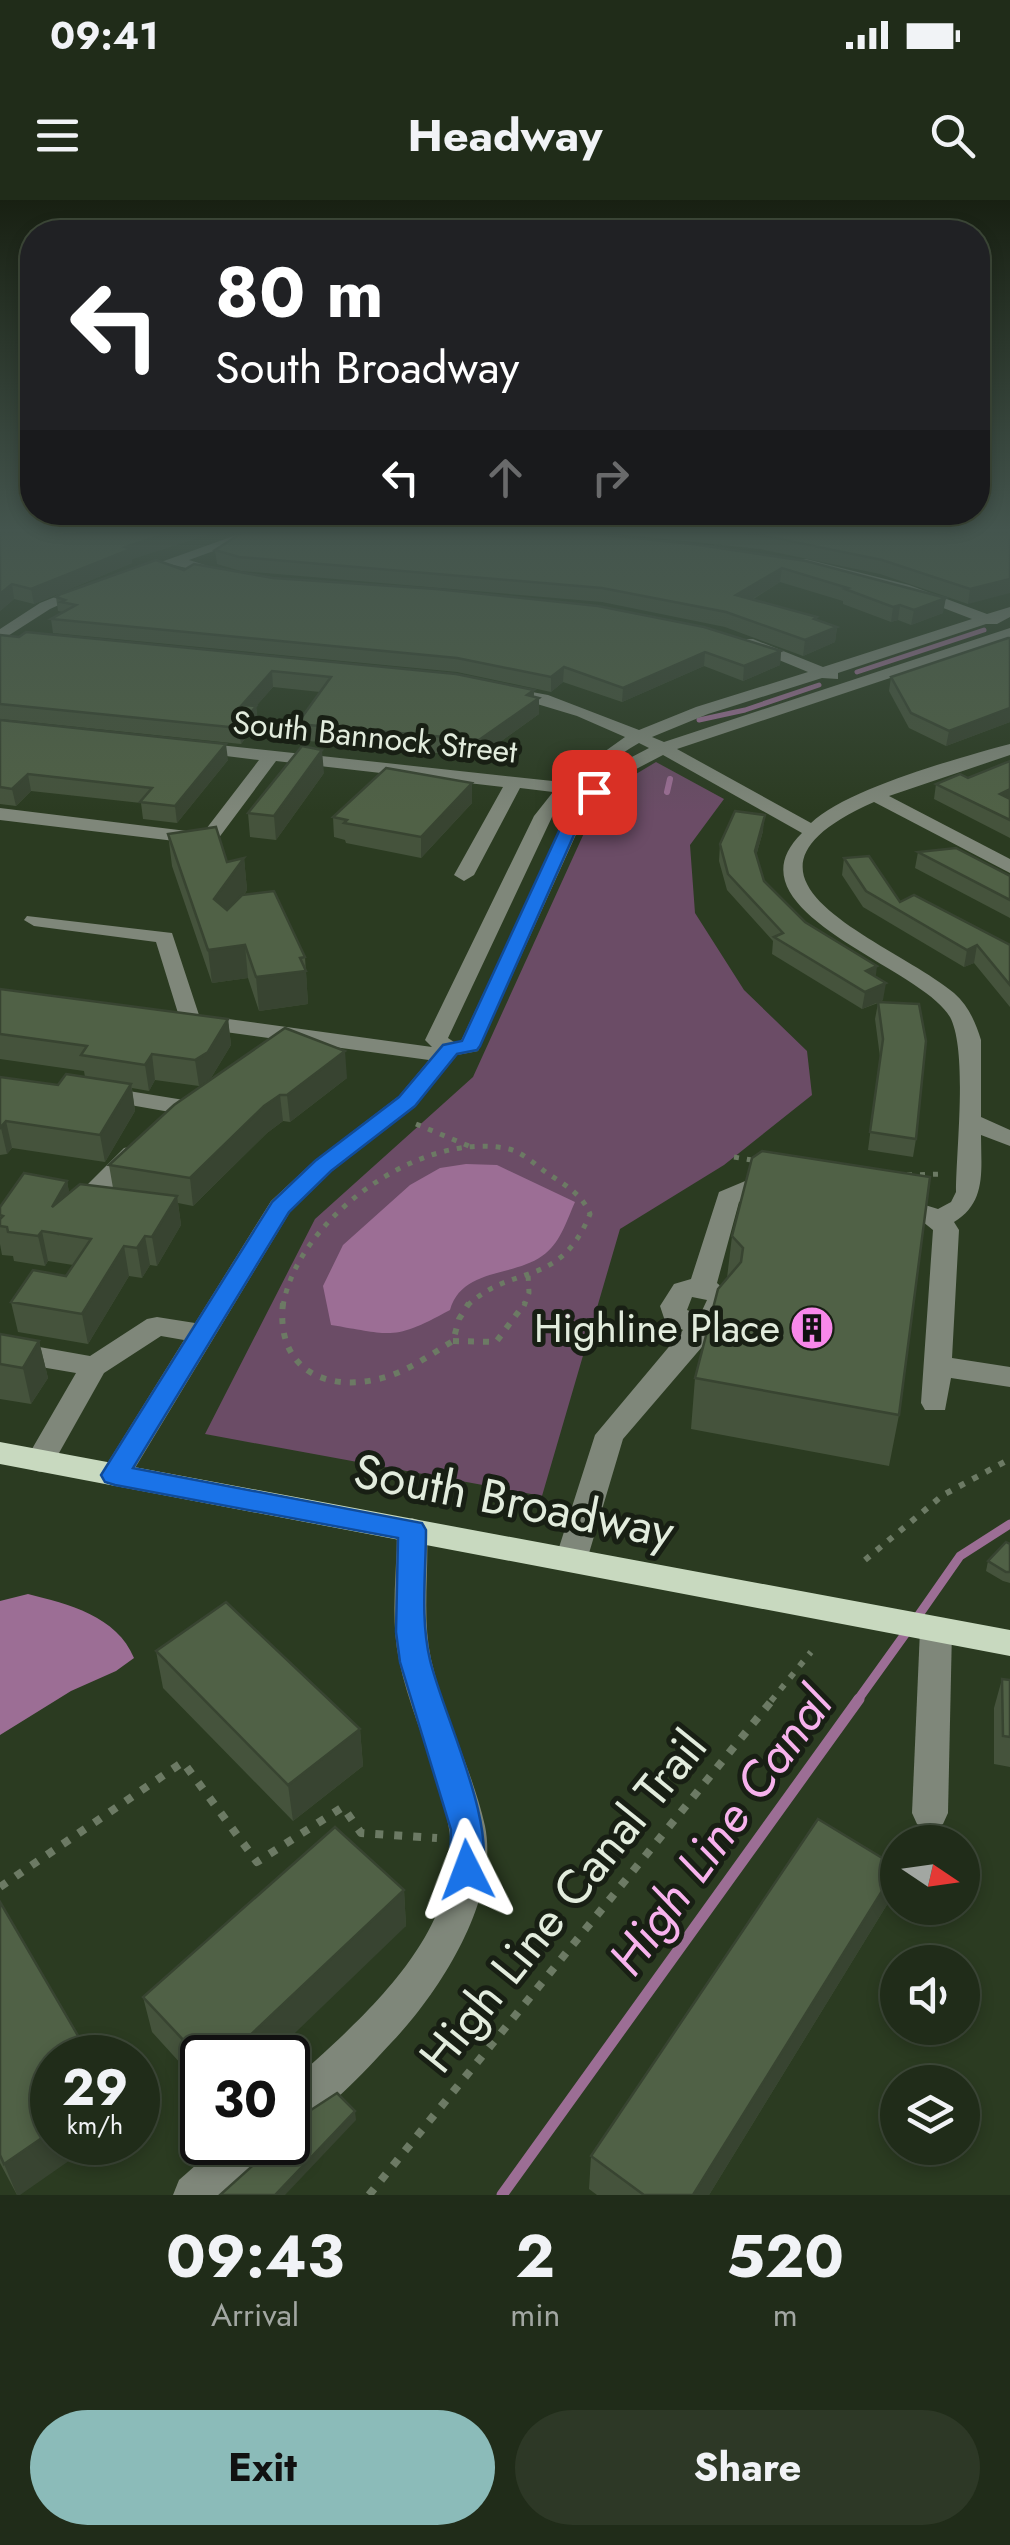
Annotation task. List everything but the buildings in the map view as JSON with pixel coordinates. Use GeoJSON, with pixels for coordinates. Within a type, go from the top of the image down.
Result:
{"type":"FeatureCollection","features":[{"type":"Feature","properties":{"kind":"main road","name":"South Broadway"},"geometry":{"type":"LineString","coordinates":[[0,1453],[1010,1643]]}},
{"type":"Feature","properties":{"kind":"street"},"geometry":{"type":"LineString","coordinates":[[464,875],[586,769],[637,736],[966,626]]}},
{"type":"Feature","properties":{"kind":"street"},"geometry":{"type":"LineString","coordinates":[[156,1016],[448,1052],[470,1046],[574,816],[611,775],[662,748],[1010,631]]}},
{"type":"Feature","properties":{"kind":"street"},"geometry":{"type":"LineString","coordinates":[[0,636],[20,638]]}},
{"type":"Feature","properties":{"kind":"street"},"geometry":{"type":"LineString","coordinates":[[738,638],[854,686]]}},
{"type":"Feature","properties":{"kind":"street"},"geometry":{"type":"LineString","coordinates":[[474,684],[552,700],[612,722],[812,830]]}},
{"type":"Feature","properties":{"kind":"street","name":"South Bannock Street"},"geometry":{"type":"LineString","coordinates":[[174,746],[515,782],[588,798]]}},
{"type":"Feature","properties":{"kind":"street"},"geometry":{"type":"LineString","coordinates":[[939,1220],[961,1207],[968,1174],[970,1040],[966,1025],[934,988],[840,932],[805,901],[792,868],[795,852],[812,830],[841,812],[1010,748]]}},
{"type":"Feature","properties":{"kind":"street"},"geometry":{"type":"LineString","coordinates":[[0,814],[208,839],[271,756]]}},
{"type":"Feature","properties":{"kind":"street"},"geometry":{"type":"LineString","coordinates":[[448,1052],[436,1040],[506,890],[515,782]]}},
{"type":"Feature","properties":{"kind":"street"},"geometry":{"type":"LineString","coordinates":[[877,797],[1010,867]]}},
{"type":"Feature","properties":{"kind":"street"},"geometry":{"type":"LineString","coordinates":[[506,890],[540,894]]}},
{"type":"Feature","properties":{"kind":"street"},"geometry":{"type":"LineString","coordinates":[[34,920],[166,937],[190,1020]]}},
{"type":"Feature","properties":{"kind":"street"},"geometry":{"type":"LineString","coordinates":[[256,1056],[270,1032]]}},
{"type":"Feature","properties":{"kind":"street"},"geometry":{"type":"LineString","coordinates":[[115,1475],[280,1207],[323,1166],[407,1101],[448,1052]]}},
{"type":"Feature","properties":{"kind":"street"},"geometry":{"type":"LineString","coordinates":[[124,1205],[79,1198],[154,1132],[228,1081]]}},
{"type":"Feature","properties":{"kind":"street"},"geometry":{"type":"LineString","coordinates":[[85,1092],[187,1108]]}},
{"type":"Feature","properties":{"kind":"street"},"geometry":{"type":"LineString","coordinates":[[967,1120],[1010,1139]]}},
{"type":"Feature","properties":{"kind":"street"},"geometry":{"type":"LineString","coordinates":[[571,1560],[610,1436],[702,1326],[714,1320],[720,1310],[720,1298],[714,1290],[702,1287],[728,1198],[762,1185],[799,1192]]}},
{"type":"Feature","properties":{"kind":"street"},"geometry":{"type":"LineString","coordinates":[[890,1207],[927,1214],[939,1220],[946,1230],[936,1403]]}},
{"type":"Feature","properties":{"kind":"street"},"geometry":{"type":"LineString","coordinates":[[40,1461],[94,1366],[157,1326],[200,1333]]}},
{"type":"Feature","properties":{"kind":"street"},"geometry":{"type":"LineString","coordinates":[[0,1350],[94,1366]]}},
{"type":"Feature","properties":{"kind":"street"},"geometry":{"type":"LineString","coordinates":[[938,1366],[1010,1376]]}},
{"type":"Feature","properties":{"kind":"street"},"geometry":{"type":"LineString","coordinates":[[310,2092],[417,1988],[452,1925],[467,1870],[468,1830],[413,1646],[412,1530]]}},
{"type":"Feature","properties":{"kind":"street"},"geometry":{"type":"LineString","coordinates":[[930,1813],[936,1630]]}},
{"type":"Feature","properties":{"kind":"street"},"geometry":{"type":"LineString","coordinates":[[194,2195],[227,2165]]}},
{"type":"Feature","properties":{"kind":"path"},"geometry":{"type":"LineString","coordinates":[[416,1124],[472,1148]]}},
{"type":"Feature","properties":{"kind":"path"},"geometry":{"type":"LineString","coordinates":[[453,1342],[461,1313],[471,1299],[528,1274],[557,1262],[580,1240],[590,1214],[584,1200],[513,1149],[472,1148],[426,1158],[393,1172],[348,1201],[319,1233],[292,1276],[284,1302],[283,1326],[290,1360],[312,1378],[350,1383],[378,1379],[453,1342],[496,1342],[529,1299],[533,1289],[528,1274]]}},
{"type":"Feature","properties":{"kind":"path"},"geometry":{"type":"LineString","coordinates":[[734,1158],[770,1163]]}},
{"type":"Feature","properties":{"kind":"path"},"geometry":{"type":"LineString","coordinates":[[894,1175],[968,1174]]}},
{"type":"Feature","properties":{"kind":"path"},"geometry":{"type":"LineString","coordinates":[[865,1560],[942,1495],[1010,1459]]}},
{"type":"Feature","properties":{"kind":"path","name":"High Line Canal Trail"},"geometry":{"type":"LineString","coordinates":[[369,2195],[811,1652]]}},
{"type":"Feature","properties":{"kind":"path"},"geometry":{"type":"LineString","coordinates":[[0,1887],[183,1762],[256,1862],[343,1807],[361,1833],[440,1838]]}},
{"type":"Feature","properties":{"kind":"shaded area"},"geometry":{"type":"Polygon","coordinates":[[[656,762],[724,799],[690,845],[695,913],[744,990],[807,1051],[812,1095],[724,1165],[620,1229],[542,1496],[205,1434],[315,1219],[473,1077],[595,809],[621,783],[656,762]]]}},
{"type":"Feature","properties":{"kind":"shaded area"},"geometry":{"type":"Polygon","coordinates":[[[497,1165],[575,1202],[553,1245],[530,1263],[465,1287],[450,1310],[416,1327],[381,1333],[331,1325],[323,1286],[343,1245],[410,1185],[440,1168],[497,1165]]]}},
{"type":"Feature","properties":{"kind":"shaded area"},"geometry":{"type":"Polygon","coordinates":[[[28,1594],[75,1608],[104,1622],[134,1658],[0,1735],[0,1601],[28,1594]]]}},
{"type":"Feature","properties":{"kind":"waterway"},"geometry":{"type":"LineString","coordinates":[[857,672],[984,630]]}},
{"type":"Feature","properties":{"kind":"waterway"},"geometry":{"type":"LineString","coordinates":[[699,720],[745,710],[819,685]]}},
{"type":"Feature","properties":{"kind":"waterway"},"geometry":{"type":"LineString","coordinates":[[667,792],[670,779]]}},
{"type":"Feature","properties":{"kind":"waterway","name":"High Line Canal"},"geometry":{"type":"LineString","coordinates":[[916,1619],[960,1556],[1010,1524]]}},
{"type":"Feature","properties":{"kind":"waterway","name":"High Line Canal"},"geometry":{"type":"LineString","coordinates":[[857,1701],[908,1630]]}},
{"type":"Feature","properties":{"kind":"waterway","name":"High Line Canal"},"geometry":{"type":"LineString","coordinates":[[502,2195],[859,1699]]}},
{"type":"Feature","properties":{"kind":"place","name":"Highline Place"},"geometry":{"type":"Point","coordinates":[812,1328]}},
{"type":"Feature","properties":{"kind":"route"},"geometry":{"type":"LineString","coordinates":[[467,1870],[468,1830],[415,1662],[410,1632],[414,1592],[412,1530],[115,1475],[258,1237],[280,1207],[323,1166],[407,1101],[427,1082],[450,1049],[470,1046],[574,816],[594,792]]}}]}
